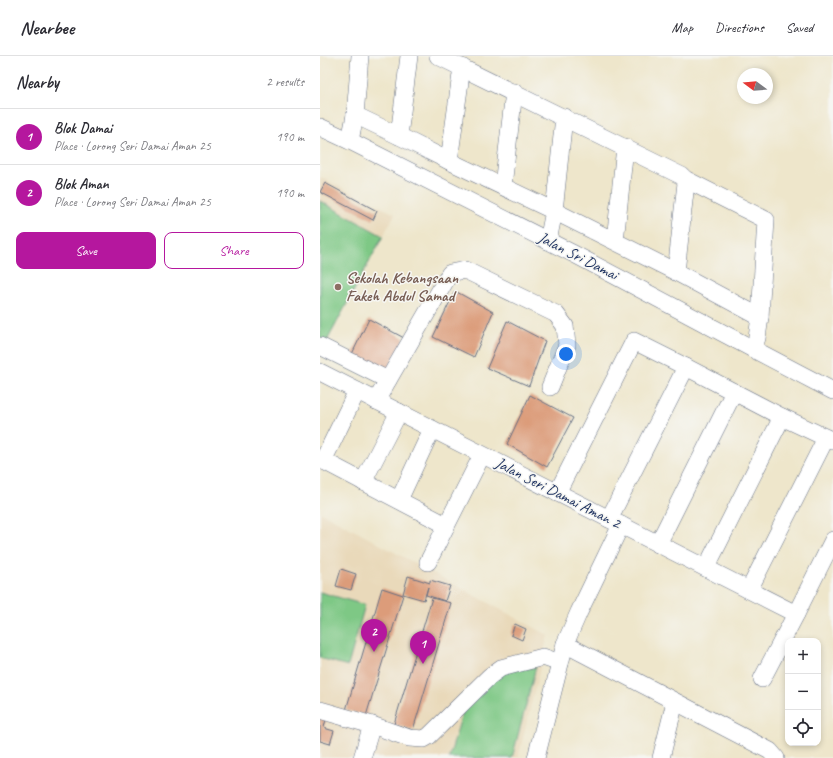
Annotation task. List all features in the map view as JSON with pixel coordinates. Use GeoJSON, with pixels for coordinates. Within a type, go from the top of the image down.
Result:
{"type":"FeatureCollection","features":[{"type":"Feature","properties":{"kind":"street"},"geometry":{"type":"LineString","coordinates":[[350,141],[355,115],[360,56]]}},
{"type":"Feature","properties":{"kind":"street"},"geometry":{"type":"LineString","coordinates":[[399,136],[409,56]]}},
{"type":"Feature","properties":{"kind":"street"},"geometry":{"type":"LineString","coordinates":[[438,56],[625,147],[766,220],[760,317],[757,338],[753,350]]}},
{"type":"Feature","properties":{"kind":"street"},"geometry":{"type":"LineString","coordinates":[[449,161],[462,67]]}},
{"type":"Feature","properties":{"kind":"street"},"geometry":{"type":"LineString","coordinates":[[503,186],[514,92]]}},
{"type":"Feature","properties":{"kind":"street"},"geometry":{"type":"LineString","coordinates":[[355,115],[615,241],[760,317]]}},
{"type":"Feature","properties":{"kind":"street"},"geometry":{"type":"LineString","coordinates":[[548,241],[554,211],[564,117]]}},
{"type":"Feature","properties":{"kind":"street","name":"Jalan Sri Damai"},"geometry":{"type":"LineString","coordinates":[[320,127],[574,254],[753,350],[833,390]]}},
{"type":"Feature","properties":{"kind":"street"},"geometry":{"type":"LineString","coordinates":[[615,241],[625,147]]}},
{"type":"Feature","properties":{"kind":"street"},"geometry":{"type":"LineString","coordinates":[[676,272],[686,183],[685,179]]}},
{"type":"Feature","properties":{"kind":"street"},"geometry":{"type":"LineString","coordinates":[[376,401],[450,273],[465,270],[556,314],[565,326],[567,345],[550,386]]}},
{"type":"Feature","properties":{"kind":"street"},"geometry":{"type":"LineString","coordinates":[[557,492],[634,341],[830,440],[750,590]]}},
{"type":"Feature","properties":{"kind":"street"},"geometry":{"type":"LineString","coordinates":[[320,346],[388,380]]}},
{"type":"Feature","properties":{"kind":"street"},"geometry":{"type":"LineString","coordinates":[[536,758],[565,644],[615,522],[686,367]]}},
{"type":"Feature","properties":{"kind":"street","name":"Jalan Seri Damai Aman 2"},"geometry":{"type":"LineString","coordinates":[[321,375],[358,391],[796,614]]}},
{"type":"Feature","properties":{"kind":"street"},"geometry":{"type":"LineString","coordinates":[[358,391],[322,460],[446,525]]}},
{"type":"Feature","properties":{"kind":"street"},"geometry":{"type":"LineString","coordinates":[[658,544],[734,392]]}},
{"type":"Feature","properties":{"kind":"street"},"geometry":{"type":"LineString","coordinates":[[363,482],[398,412]]}},
{"type":"Feature","properties":{"kind":"street"},"geometry":{"type":"LineString","coordinates":[[706,568],[782,417]]}},
{"type":"Feature","properties":{"kind":"street"},"geometry":{"type":"LineString","coordinates":[[399,500],[432,429]]}},
{"type":"Feature","properties":{"kind":"street"},"geometry":{"type":"LineString","coordinates":[[428,562],[482,454]]}},
{"type":"Feature","properties":{"kind":"street"},"geometry":{"type":"LineString","coordinates":[[762,679],[833,540]]}},
{"type":"Feature","properties":{"kind":"street"},"geometry":{"type":"LineString","coordinates":[[565,644],[773,755]]}},
{"type":"Feature","properties":{"kind":"street"},"geometry":{"type":"LineString","coordinates":[[320,710],[372,725],[409,738],[424,739],[429,736],[490,676],[501,668],[543,657],[560,663]]}},
{"type":"Feature","properties":{"kind":"street"},"geometry":{"type":"LineString","coordinates":[[662,758],[675,702]]}},
{"type":"Feature","properties":{"kind":"street"},"geometry":{"type":"LineString","coordinates":[[362,758],[372,725]]}},
{"type":"Feature","properties":{"kind":"shaded area","name":"Sekolah Kebangsaan Fakeh Abdul Samad"},"geometry":{"type":"Polygon","coordinates":[[[320,177],[395,214],[327,341],[320,338],[320,177]]]}},
{"type":"Feature","properties":{"kind":"shaded area"},"geometry":{"type":"Polygon","coordinates":[[[320,512],[548,635],[518,758],[320,758],[320,512]]]}},
{"type":"Feature","properties":{"kind":"green space","name":"Sekolah Kebangsaan Fakeh Abdul Samad"},"geometry":{"type":"Polygon","coordinates":[[[320,201],[383,236],[327,341],[320,338],[320,201]]]}},
{"type":"Feature","properties":{"kind":"green space"},"geometry":{"type":"Polygon","coordinates":[[[320,592],[365,605],[348,666],[320,658],[320,592]]]}},
{"type":"Feature","properties":{"kind":"green space"},"geometry":{"type":"Polygon","coordinates":[[[536,667],[512,758],[449,758],[465,704],[503,671],[536,667]]]}},
{"type":"Feature","properties":{"kind":"building"},"geometry":{"type":"Polygon","coordinates":[[[325,183],[377,211],[373,220],[320,192],[325,183]]]}},
{"type":"Feature","properties":{"kind":"building"},"geometry":{"type":"Polygon","coordinates":[[[455,291],[493,312],[474,357],[433,337],[455,291]]]}},
{"type":"Feature","properties":{"kind":"building"},"geometry":{"type":"Polygon","coordinates":[[[369,319],[404,338],[386,373],[351,356],[369,319]]]}},
{"type":"Feature","properties":{"kind":"building"},"geometry":{"type":"Polygon","coordinates":[[[507,321],[545,341],[529,386],[487,368],[507,321]]]}},
{"type":"Feature","properties":{"kind":"building"},"geometry":{"type":"Polygon","coordinates":[[[530,395],[573,418],[547,467],[507,444],[530,395]]]}},
{"type":"Feature","properties":{"kind":"building"},"geometry":{"type":"Polygon","coordinates":[[[341,569],[356,574],[351,590],[336,586],[341,569]]]}},
{"type":"Feature","properties":{"kind":"building"},"geometry":{"type":"Polygon","coordinates":[[[408,576],[430,583],[430,580],[450,586],[445,601],[426,595],[428,587],[424,600],[403,594],[408,576]]]}},
{"type":"Feature","properties":{"kind":"building"},"geometry":{"type":"Polygon","coordinates":[[[382,588],[403,595],[366,716],[346,710],[382,588]]]}},
{"type":"Feature","properties":{"kind":"building"},"geometry":{"type":"Polygon","coordinates":[[[432,598],[451,603],[413,730],[394,724],[432,598]]]}},
{"type":"Feature","properties":{"kind":"building"},"geometry":{"type":"Polygon","coordinates":[[[515,624],[526,629],[522,640],[511,635],[515,624]]]}},
{"type":"Feature","properties":{"kind":"building"},"geometry":{"type":"Polygon","coordinates":[[[320,717],[326,719],[324,728],[334,731],[330,744],[320,741],[320,717]]]}},
{"type":"Feature","properties":{"kind":"place","name":"Sekolah Kebangsaan Fakeh Abdul Samad"},"geometry":{"type":"Point","coordinates":[338,287]}},
{"type":"Feature","properties":{"kind":"place","name":"Blok Aman"},"geometry":{"type":"Point","coordinates":[374,652]}},
{"type":"Feature","properties":{"kind":"place","name":"Blok Damai"},"geometry":{"type":"Point","coordinates":[423,664]}}]}
